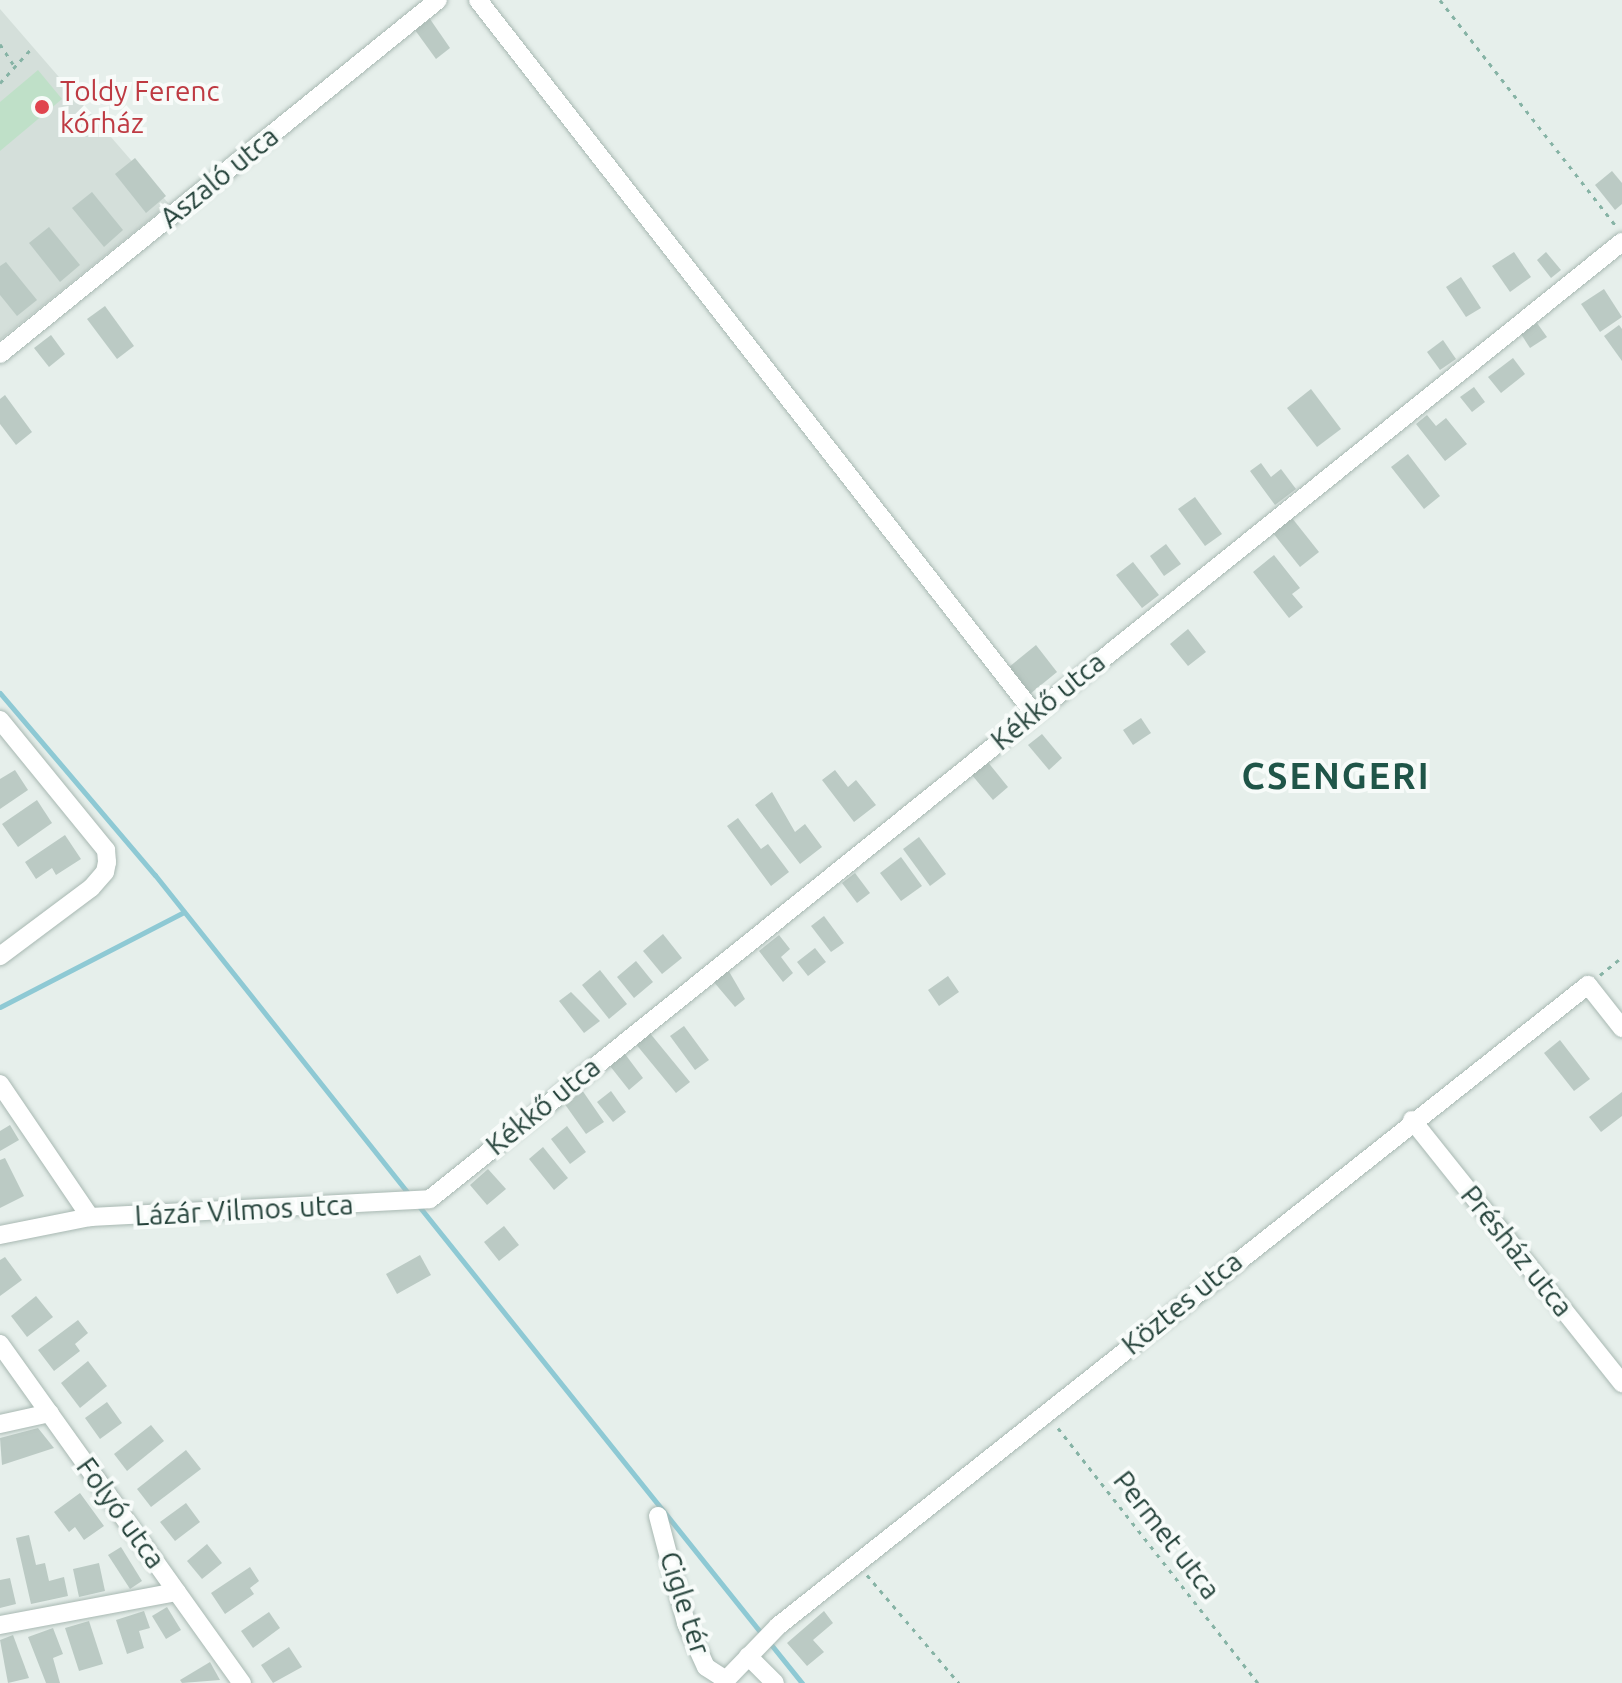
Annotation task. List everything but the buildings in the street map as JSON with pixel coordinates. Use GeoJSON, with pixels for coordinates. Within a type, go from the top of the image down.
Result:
{"type":"FeatureCollection","features":[{"type":"Feature","properties":{"kind":"street","name":"Aszaló utca"},"geometry":{"type":"LineString","coordinates":[[0,354],[438,0]]}},
{"type":"Feature","properties":{"kind":"street"},"geometry":{"type":"LineString","coordinates":[[478,0],[1033,712]]}},
{"type":"Feature","properties":{"kind":"street","name":"Kékkő utca"},"geometry":{"type":"LineString","coordinates":[[475,1160],[1622,242]]}},
{"type":"Feature","properties":{"kind":"street"},"geometry":{"type":"LineString","coordinates":[[0,720],[106,850],[107,862],[105,872],[91,888],[0,956]]}},
{"type":"Feature","properties":{"kind":"street"},"geometry":{"type":"LineString","coordinates":[[1588,985],[1622,1028]]}},
{"type":"Feature","properties":{"kind":"street","name":"Köztes utca"},"geometry":{"type":"LineString","coordinates":[[724,1681],[766,1638],[857,1562],[1412,1120],[1588,985]]}},
{"type":"Feature","properties":{"kind":"street"},"geometry":{"type":"LineString","coordinates":[[0,1084],[90,1217]]}},
{"type":"Feature","properties":{"kind":"street","name":"Présház utca"},"geometry":{"type":"LineString","coordinates":[[1412,1120],[1622,1383]]}},
{"type":"Feature","properties":{"kind":"street","name":"Lázár Vilmos utca"},"geometry":{"type":"LineString","coordinates":[[0,1235],[90,1217],[414,1202],[475,1160]]}},
{"type":"Feature","properties":{"kind":"street","name":"Folyó utca"},"geometry":{"type":"LineString","coordinates":[[0,1344],[242,1683]]}},
{"type":"Feature","properties":{"kind":"street"},"geometry":{"type":"LineString","coordinates":[[0,1424],[50,1413]]}},
{"type":"Feature","properties":{"kind":"street","name":"Cigle tér"},"geometry":{"type":"LineString","coordinates":[[658,1516],[686,1623],[706,1667],[724,1681]]}},
{"type":"Feature","properties":{"kind":"street"},"geometry":{"type":"LineString","coordinates":[[0,1625],[177,1592]]}},
{"type":"Feature","properties":{"kind":"street","name":"Cigle tér"},"geometry":{"type":"LineString","coordinates":[[748,1656],[775,1683]]}},
{"type":"Feature","properties":{"kind":"path"},"geometry":{"type":"LineString","coordinates":[[1440,0],[1622,234]]}},
{"type":"Feature","properties":{"kind":"path"},"geometry":{"type":"LineString","coordinates":[[0,44],[15,67]]}},
{"type":"Feature","properties":{"kind":"path"},"geometry":{"type":"LineString","coordinates":[[0,83],[30,50]]}},
{"type":"Feature","properties":{"kind":"path"},"geometry":{"type":"LineString","coordinates":[[1588,985],[1622,957]]}},
{"type":"Feature","properties":{"kind":"path","name":"Permet utca"},"geometry":{"type":"LineString","coordinates":[[1045,1412],[1258,1683]]}},
{"type":"Feature","properties":{"kind":"path"},"geometry":{"type":"LineString","coordinates":[[857,1562],[959,1683]]}},
{"type":"Feature","properties":{"kind":"shaded area","name":"Toldy Ferenc kórház"},"geometry":{"type":"Polygon","coordinates":[[[0,9],[169,204],[0,340],[0,9]]]}},
{"type":"Feature","properties":{"kind":"green space"},"geometry":{"type":"Polygon","coordinates":[[[38,70],[62,99],[0,151],[0,102],[38,70]]]}},
{"type":"Feature","properties":{"kind":"waterway"},"geometry":{"type":"LineString","coordinates":[[0,693],[155,875],[409,1194]]}},
{"type":"Feature","properties":{"kind":"waterway"},"geometry":{"type":"LineString","coordinates":[[0,1007],[184,912]]}},
{"type":"Feature","properties":{"kind":"waterway"},"geometry":{"type":"LineString","coordinates":[[418,1205],[762,1634]]}},
{"type":"Feature","properties":{"kind":"waterway"},"geometry":{"type":"LineString","coordinates":[[769,1642],[802,1683]]}},
{"type":"Feature","properties":{"kind":"place","name":"Toldy Ferenc kórház"},"geometry":{"type":"Point","coordinates":[42,107]}},
{"type":"Feature","properties":{"kind":"district","name":"CSENGERI"},"geometry":{"type":"Point","coordinates":[1336,776]}}]}
